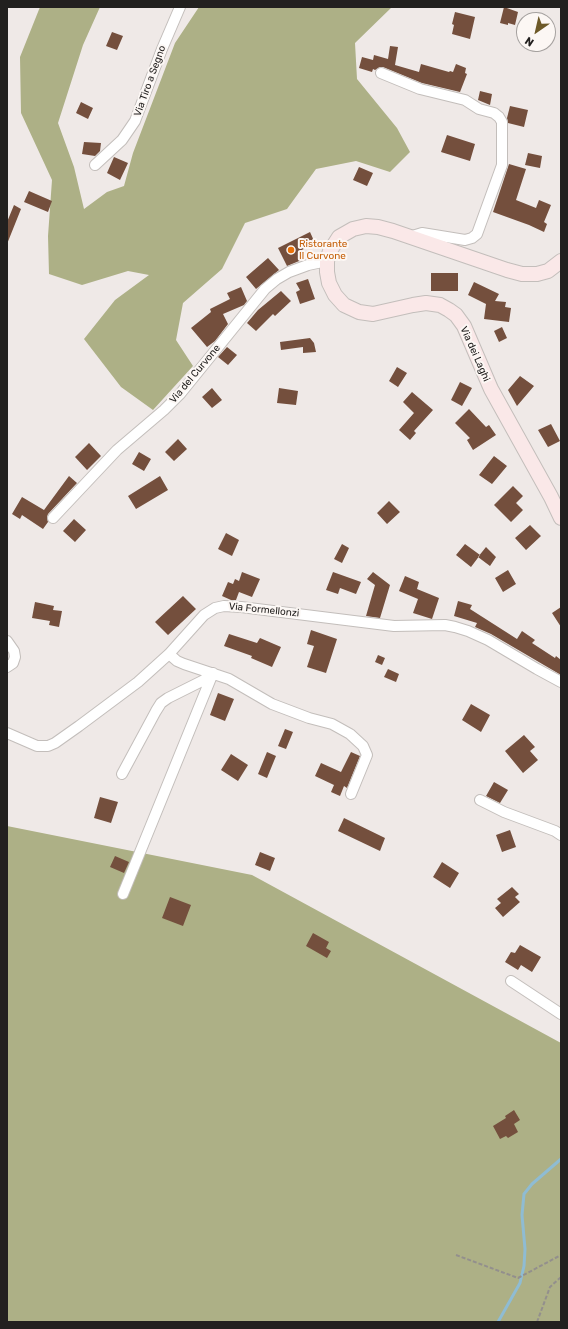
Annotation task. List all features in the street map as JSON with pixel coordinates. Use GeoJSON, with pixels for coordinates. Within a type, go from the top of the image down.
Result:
{"type":"FeatureCollection","features":[{"type":"Feature","properties":{"kind":"main road","name":"Via dei Laghi"},"geometry":{"type":"LineString","coordinates":[[561,261],[548,271],[537,274],[522,274],[378,227],[366,226],[353,229],[339,237],[332,247],[327,261],[328,277],[332,290],[339,300],[353,310],[373,314],[426,303],[440,305],[456,315],[467,332],[491,389],[551,497],[561,518]]}},
{"type":"Feature","properties":{"kind":"street","name":"Via Tiro a Segno"},"geometry":{"type":"LineString","coordinates":[[95,166],[122,140],[139,114],[165,40],[180,7]]}},
{"type":"Feature","properties":{"kind":"street"},"geometry":{"type":"LineString","coordinates":[[381,73],[420,89],[464,100],[479,109],[494,113],[502,122],[502,165],[477,234],[472,238],[465,240],[422,233],[409,237]]}},
{"type":"Feature","properties":{"kind":"street","name":"Via del Curvone"},"geometry":{"type":"LineString","coordinates":[[53,518],[117,450],[164,410],[180,394],[265,289],[277,279],[289,272],[308,265],[327,261]]}},
{"type":"Feature","properties":{"kind":"street","name":"Via Formellonzi"},"geometry":{"type":"LineString","coordinates":[[7,733],[37,746],[51,744],[79,726],[138,682],[169,654],[199,619],[209,611],[219,607],[234,606],[388,625],[445,625],[455,627],[472,632],[488,640],[561,682]]}},
{"type":"Feature","properties":{"kind":"street"},"geometry":{"type":"LineString","coordinates":[[7,641],[14,650],[15,657],[13,663],[7,667]]}},
{"type":"Feature","properties":{"kind":"street"},"geometry":{"type":"LineString","coordinates":[[169,654],[176,661],[233,681],[272,704],[340,727],[358,740],[365,749],[367,755],[351,794]]}},
{"type":"Feature","properties":{"kind":"street"},"geometry":{"type":"LineString","coordinates":[[122,774],[161,703],[204,680],[213,673]]}},
{"type":"Feature","properties":{"kind":"street"},"geometry":{"type":"LineString","coordinates":[[123,894],[213,673]]}},
{"type":"Feature","properties":{"kind":"street"},"geometry":{"type":"LineString","coordinates":[[480,800],[504,812],[550,829],[561,835]]}},
{"type":"Feature","properties":{"kind":"street"},"geometry":{"type":"LineString","coordinates":[[511,981],[561,1014]]}},
{"type":"Feature","properties":{"kind":"path"},"geometry":{"type":"LineString","coordinates":[[456,1255],[518,1278],[561,1255]]}},
{"type":"Feature","properties":{"kind":"path"},"geometry":{"type":"LineString","coordinates":[[537,1322],[550,1287],[561,1277]]}},
{"type":"Feature","properties":{"kind":"green space"},"geometry":{"type":"Polygon","coordinates":[[[40,7],[100,7],[83,45],[58,123],[74,167],[84,209],[107,192],[124,186],[133,153],[175,43],[199,7],[392,7],[355,43],[357,79],[397,128],[410,152],[390,172],[356,161],[316,169],[287,209],[245,223],[222,269],[183,303],[176,340],[193,366],[153,410],[121,387],[84,339],[115,300],[149,275],[128,271],[82,285],[49,274],[48,236],[52,180],[21,113],[20,57],[40,7]]]}},
{"type":"Feature","properties":{"kind":"green space"},"geometry":{"type":"Polygon","coordinates":[[[7,826],[252,875],[561,1043],[561,1322],[7,1322],[7,826]]]}},
{"type":"Feature","properties":{"kind":"building"},"geometry":{"type":"Polygon","coordinates":[[[504,7],[518,12],[516,12],[515,25],[500,23],[504,7]]]}},
{"type":"Feature","properties":{"kind":"building"},"geometry":{"type":"Polygon","coordinates":[[[455,12],[475,17],[470,39],[452,34],[454,25],[452,24],[455,12]]]}},
{"type":"Feature","properties":{"kind":"building"},"geometry":{"type":"Polygon","coordinates":[[[112,32],[123,36],[117,50],[106,46],[112,32]]]}},
{"type":"Feature","properties":{"kind":"building"},"geometry":{"type":"Polygon","coordinates":[[[390,46],[398,47],[395,65],[419,72],[421,64],[449,72],[453,72],[456,64],[466,68],[465,73],[467,74],[460,92],[422,83],[383,67],[375,70],[373,69],[372,72],[359,68],[362,57],[373,60],[374,55],[388,59],[390,46]]]}},
{"type":"Feature","properties":{"kind":"building"},"geometry":{"type":"Polygon","coordinates":[[[480,91],[492,94],[490,105],[478,100],[480,91]]]}},
{"type":"Feature","properties":{"kind":"building"},"geometry":{"type":"Polygon","coordinates":[[[81,102],[93,108],[88,119],[76,113],[81,102]]]}},
{"type":"Feature","properties":{"kind":"building"},"geometry":{"type":"Polygon","coordinates":[[[510,106],[528,110],[524,127],[508,123],[507,118],[510,106]]]}},
{"type":"Feature","properties":{"kind":"building"},"geometry":{"type":"Polygon","coordinates":[[[447,135],[475,144],[470,161],[441,152],[447,135]]]}},
{"type":"Feature","properties":{"kind":"building"},"geometry":{"type":"Polygon","coordinates":[[[84,142],[101,143],[100,151],[95,156],[82,154],[84,142]]]}},
{"type":"Feature","properties":{"kind":"building"},"geometry":{"type":"Polygon","coordinates":[[[528,153],[542,156],[540,168],[525,165],[528,153]]]}},
{"type":"Feature","properties":{"kind":"building"},"geometry":{"type":"Polygon","coordinates":[[[114,157],[128,163],[120,180],[107,173],[114,157]]]}},
{"type":"Feature","properties":{"kind":"building"},"geometry":{"type":"Polygon","coordinates":[[[509,164],[526,169],[516,200],[536,208],[539,200],[551,205],[544,222],[547,224],[544,232],[493,212],[509,164]]]}},
{"type":"Feature","properties":{"kind":"building"},"geometry":{"type":"Polygon","coordinates":[[[359,167],[373,173],[367,186],[353,180],[359,167]]]}},
{"type":"Feature","properties":{"kind":"building"},"geometry":{"type":"Polygon","coordinates":[[[29,191],[52,201],[48,212],[24,202],[29,191]]]}},
{"type":"Feature","properties":{"kind":"building"},"geometry":{"type":"Polygon","coordinates":[[[14,205],[21,209],[7,244],[7,222],[14,205]]]}},
{"type":"Feature","properties":{"kind":"building","name":"Ristorante Il Curvone"},"geometry":{"type":"Polygon","coordinates":[[[310,232],[315,243],[300,251],[304,259],[287,266],[278,248],[310,232]]]}},
{"type":"Feature","properties":{"kind":"building"},"geometry":{"type":"Polygon","coordinates":[[[268,258],[279,270],[256,289],[246,277],[268,258]]]}},
{"type":"Feature","properties":{"kind":"building"},"geometry":{"type":"Polygon","coordinates":[[[431,273],[458,273],[458,291],[431,291],[431,273]]]}},
{"type":"Feature","properties":{"kind":"building"},"geometry":{"type":"Polygon","coordinates":[[[308,279],[315,299],[300,304],[296,292],[300,290],[296,283],[308,279]]]}},
{"type":"Feature","properties":{"kind":"building"},"geometry":{"type":"Polygon","coordinates":[[[474,282],[499,294],[495,301],[506,302],[505,307],[511,308],[509,322],[484,319],[486,304],[468,295],[474,282]]]}},
{"type":"Feature","properties":{"kind":"building"},"geometry":{"type":"Polygon","coordinates":[[[241,287],[247,301],[244,305],[223,314],[228,324],[215,341],[207,347],[191,328],[211,312],[210,309],[230,299],[227,293],[241,287]]]}},
{"type":"Feature","properties":{"kind":"building"},"geometry":{"type":"Polygon","coordinates":[[[281,291],[291,301],[275,316],[273,314],[256,331],[247,323],[258,310],[281,291]]]}},
{"type":"Feature","properties":{"kind":"building"},"geometry":{"type":"Polygon","coordinates":[[[502,327],[507,338],[499,342],[494,331],[502,327]]]}},
{"type":"Feature","properties":{"kind":"building"},"geometry":{"type":"Polygon","coordinates":[[[310,338],[314,343],[316,352],[303,353],[303,347],[281,350],[280,342],[310,338]]]}},
{"type":"Feature","properties":{"kind":"building"},"geometry":{"type":"Polygon","coordinates":[[[227,347],[237,355],[228,365],[218,357],[227,347]]]}},
{"type":"Feature","properties":{"kind":"building"},"geometry":{"type":"Polygon","coordinates":[[[397,367],[407,373],[398,387],[389,381],[397,367]]]}},
{"type":"Feature","properties":{"kind":"building"},"geometry":{"type":"Polygon","coordinates":[[[520,376],[534,386],[517,406],[508,390],[520,376]]]}},
{"type":"Feature","properties":{"kind":"building"},"geometry":{"type":"Polygon","coordinates":[[[460,382],[472,388],[462,406],[451,400],[460,382]]]}},
{"type":"Feature","properties":{"kind":"building"},"geometry":{"type":"Polygon","coordinates":[[[212,388],[222,400],[212,408],[202,397],[212,388]]]}},
{"type":"Feature","properties":{"kind":"building"},"geometry":{"type":"Polygon","coordinates":[[[279,388],[298,391],[296,405],[277,403],[279,388]]]}},
{"type":"Feature","properties":{"kind":"building"},"geometry":{"type":"Polygon","coordinates":[[[412,392],[433,410],[414,431],[416,433],[410,440],[399,430],[414,413],[403,402],[412,392]]]}},
{"type":"Feature","properties":{"kind":"building"},"geometry":{"type":"Polygon","coordinates":[[[469,409],[486,427],[489,425],[496,435],[473,450],[467,440],[470,438],[455,423],[469,409]]]}},
{"type":"Feature","properties":{"kind":"building"},"geometry":{"type":"Polygon","coordinates":[[[551,424],[560,441],[548,447],[538,430],[551,424]]]}},
{"type":"Feature","properties":{"kind":"building"},"geometry":{"type":"Polygon","coordinates":[[[178,439],[187,449],[174,461],[165,452],[178,439]]]}},
{"type":"Feature","properties":{"kind":"building"},"geometry":{"type":"Polygon","coordinates":[[[89,443],[101,456],[87,470],[75,457],[89,443]]]}},
{"type":"Feature","properties":{"kind":"building"},"geometry":{"type":"Polygon","coordinates":[[[139,452],[151,459],[144,471],[132,464],[139,452]]]}},
{"type":"Feature","properties":{"kind":"building"},"geometry":{"type":"Polygon","coordinates":[[[494,456],[507,466],[492,484],[479,475],[494,456]]]}},
{"type":"Feature","properties":{"kind":"building"},"geometry":{"type":"Polygon","coordinates":[[[69,476],[77,483],[48,514],[48,522],[43,529],[22,515],[20,519],[12,514],[22,497],[44,510],[69,476]]]}},
{"type":"Feature","properties":{"kind":"building"},"geometry":{"type":"Polygon","coordinates":[[[160,476],[168,490],[136,509],[128,496],[160,476]]]}},
{"type":"Feature","properties":{"kind":"building"},"geometry":{"type":"Polygon","coordinates":[[[513,486],[523,496],[516,503],[523,510],[511,522],[494,505],[513,486]]]}},
{"type":"Feature","properties":{"kind":"building"},"geometry":{"type":"Polygon","coordinates":[[[389,501],[400,512],[387,524],[377,513],[389,501]]]}},
{"type":"Feature","properties":{"kind":"building"},"geometry":{"type":"Polygon","coordinates":[[[74,519],[86,530],[75,542],[63,531],[74,519]]]}},
{"type":"Feature","properties":{"kind":"building"},"geometry":{"type":"Polygon","coordinates":[[[530,525],[541,536],[526,550],[515,538],[530,525]]]}},
{"type":"Feature","properties":{"kind":"building"},"geometry":{"type":"Polygon","coordinates":[[[226,533],[239,540],[232,556],[218,549],[226,533]]]}},
{"type":"Feature","properties":{"kind":"building"},"geometry":{"type":"Polygon","coordinates":[[[342,544],[349,548],[342,563],[334,559],[342,544]]]}},
{"type":"Feature","properties":{"kind":"building"},"geometry":{"type":"Polygon","coordinates":[[[465,544],[480,555],[471,567],[456,555],[465,544]]]}},
{"type":"Feature","properties":{"kind":"building"},"geometry":{"type":"Polygon","coordinates":[[[486,547],[496,557],[490,566],[478,557],[486,547]]]}},
{"type":"Feature","properties":{"kind":"building"},"geometry":{"type":"Polygon","coordinates":[[[508,570],[516,584],[503,592],[495,578],[508,570]]]}},
{"type":"Feature","properties":{"kind":"building"},"geometry":{"type":"Polygon","coordinates":[[[242,572],[260,579],[252,597],[239,592],[236,600],[231,600],[222,596],[228,582],[233,584],[235,579],[239,581],[242,572]]]}},
{"type":"Feature","properties":{"kind":"building"},"geometry":{"type":"Polygon","coordinates":[[[333,572],[361,582],[356,594],[340,588],[338,594],[326,590],[333,572]]]}},
{"type":"Feature","properties":{"kind":"building"},"geometry":{"type":"Polygon","coordinates":[[[373,572],[390,585],[380,618],[366,616],[375,585],[367,579],[373,572]]]}},
{"type":"Feature","properties":{"kind":"building"},"geometry":{"type":"Polygon","coordinates":[[[405,576],[419,582],[417,589],[439,598],[432,619],[413,613],[418,599],[399,591],[405,576]]]}},
{"type":"Feature","properties":{"kind":"building"},"geometry":{"type":"Polygon","coordinates":[[[183,596],[196,609],[168,635],[155,622],[183,596]]]}},
{"type":"Feature","properties":{"kind":"building"},"geometry":{"type":"Polygon","coordinates":[[[458,601],[472,605],[470,609],[517,639],[522,631],[535,640],[532,643],[555,658],[556,656],[561,660],[561,675],[491,634],[475,627],[477,623],[454,616],[458,601]]]}},
{"type":"Feature","properties":{"kind":"building"},"geometry":{"type":"Polygon","coordinates":[[[35,602],[54,606],[53,610],[62,611],[59,627],[49,625],[50,621],[32,618],[35,602]]]}},
{"type":"Feature","properties":{"kind":"building"},"geometry":{"type":"Polygon","coordinates":[[[561,607],[561,627],[552,613],[561,607]]]}},
{"type":"Feature","properties":{"kind":"building"},"geometry":{"type":"Polygon","coordinates":[[[311,630],[337,639],[326,673],[307,667],[314,646],[307,644],[311,630]]]}},
{"type":"Feature","properties":{"kind":"building"},"geometry":{"type":"Polygon","coordinates":[[[229,634],[257,643],[260,638],[281,647],[272,667],[251,658],[252,656],[224,646],[229,634]]]}},
{"type":"Feature","properties":{"kind":"building"},"geometry":{"type":"Polygon","coordinates":[[[378,655],[385,658],[382,665],[375,662],[378,655]]]}},
{"type":"Feature","properties":{"kind":"building"},"geometry":{"type":"Polygon","coordinates":[[[388,669],[399,674],[396,682],[384,677],[388,669]]]}},
{"type":"Feature","properties":{"kind":"building"},"geometry":{"type":"Polygon","coordinates":[[[218,693],[234,699],[225,721],[210,715],[218,693]]]}},
{"type":"Feature","properties":{"kind":"building"},"geometry":{"type":"Polygon","coordinates":[[[471,704],[490,715],[481,732],[462,720],[471,704]]]}},
{"type":"Feature","properties":{"kind":"building"},"geometry":{"type":"Polygon","coordinates":[[[285,729],[293,732],[286,749],[278,746],[285,729]]]}},
{"type":"Feature","properties":{"kind":"building"},"geometry":{"type":"Polygon","coordinates":[[[524,735],[535,747],[530,751],[538,760],[523,773],[505,751],[524,735]]]}},
{"type":"Feature","properties":{"kind":"building"},"geometry":{"type":"Polygon","coordinates":[[[267,752],[276,756],[267,778],[258,774],[267,752]]]}},
{"type":"Feature","properties":{"kind":"building"},"geometry":{"type":"Polygon","coordinates":[[[351,752],[360,756],[347,788],[344,786],[340,796],[331,792],[334,785],[315,776],[321,763],[341,772],[351,752]]]}},
{"type":"Feature","properties":{"kind":"building"},"geometry":{"type":"Polygon","coordinates":[[[231,754],[248,765],[238,781],[221,770],[231,754]]]}},
{"type":"Feature","properties":{"kind":"building"},"geometry":{"type":"Polygon","coordinates":[[[494,782],[508,790],[500,803],[486,796],[494,782]]]}},
{"type":"Feature","properties":{"kind":"building"},"geometry":{"type":"Polygon","coordinates":[[[100,797],[118,802],[111,823],[94,818],[100,797]]]}},
{"type":"Feature","properties":{"kind":"building"},"geometry":{"type":"Polygon","coordinates":[[[344,818],[385,838],[380,851],[338,831],[344,818]]]}},
{"type":"Feature","properties":{"kind":"building"},"geometry":{"type":"Polygon","coordinates":[[[510,830],[516,847],[502,852],[496,835],[510,830]]]}},
{"type":"Feature","properties":{"kind":"building"},"geometry":{"type":"Polygon","coordinates":[[[260,852],[275,858],[270,871],[255,865],[260,852]]]}},
{"type":"Feature","properties":{"kind":"building"},"geometry":{"type":"Polygon","coordinates":[[[115,856],[129,862],[124,873],[110,867],[115,856]]]}},
{"type":"Feature","properties":{"kind":"building"},"geometry":{"type":"Polygon","coordinates":[[[442,862],[459,873],[450,888],[433,877],[442,862]]]}},
{"type":"Feature","properties":{"kind":"building"},"geometry":{"type":"Polygon","coordinates":[[[512,887],[519,894],[515,897],[520,902],[503,917],[495,908],[501,903],[497,899],[512,887]]]}},
{"type":"Feature","properties":{"kind":"building"},"geometry":{"type":"Polygon","coordinates":[[[170,897],[191,905],[183,926],[162,918],[170,897]]]}},
{"type":"Feature","properties":{"kind":"building"},"geometry":{"type":"Polygon","coordinates":[[[313,933],[329,942],[326,948],[331,951],[327,958],[306,946],[313,933]]]}},
{"type":"Feature","properties":{"kind":"building"},"geometry":{"type":"Polygon","coordinates":[[[520,945],[541,957],[532,972],[521,965],[518,970],[505,962],[511,952],[515,953],[520,945]]]}},
{"type":"Feature","properties":{"kind":"building"},"geometry":{"type":"Polygon","coordinates":[[[514,1110],[520,1120],[514,1124],[518,1132],[508,1138],[506,1136],[500,1139],[493,1126],[506,1118],[505,1116],[514,1110]]]}},
{"type":"Feature","properties":{"kind":"waterway"},"geometry":{"type":"LineString","coordinates":[[498,1322],[520,1283],[524,1266],[525,1249],[522,1215],[524,1194],[532,1184],[561,1159]]}},
{"type":"Feature","properties":{"kind":"place","name":"Ristorante Il Curvone"},"geometry":{"type":"Point","coordinates":[291,250]}}]}
